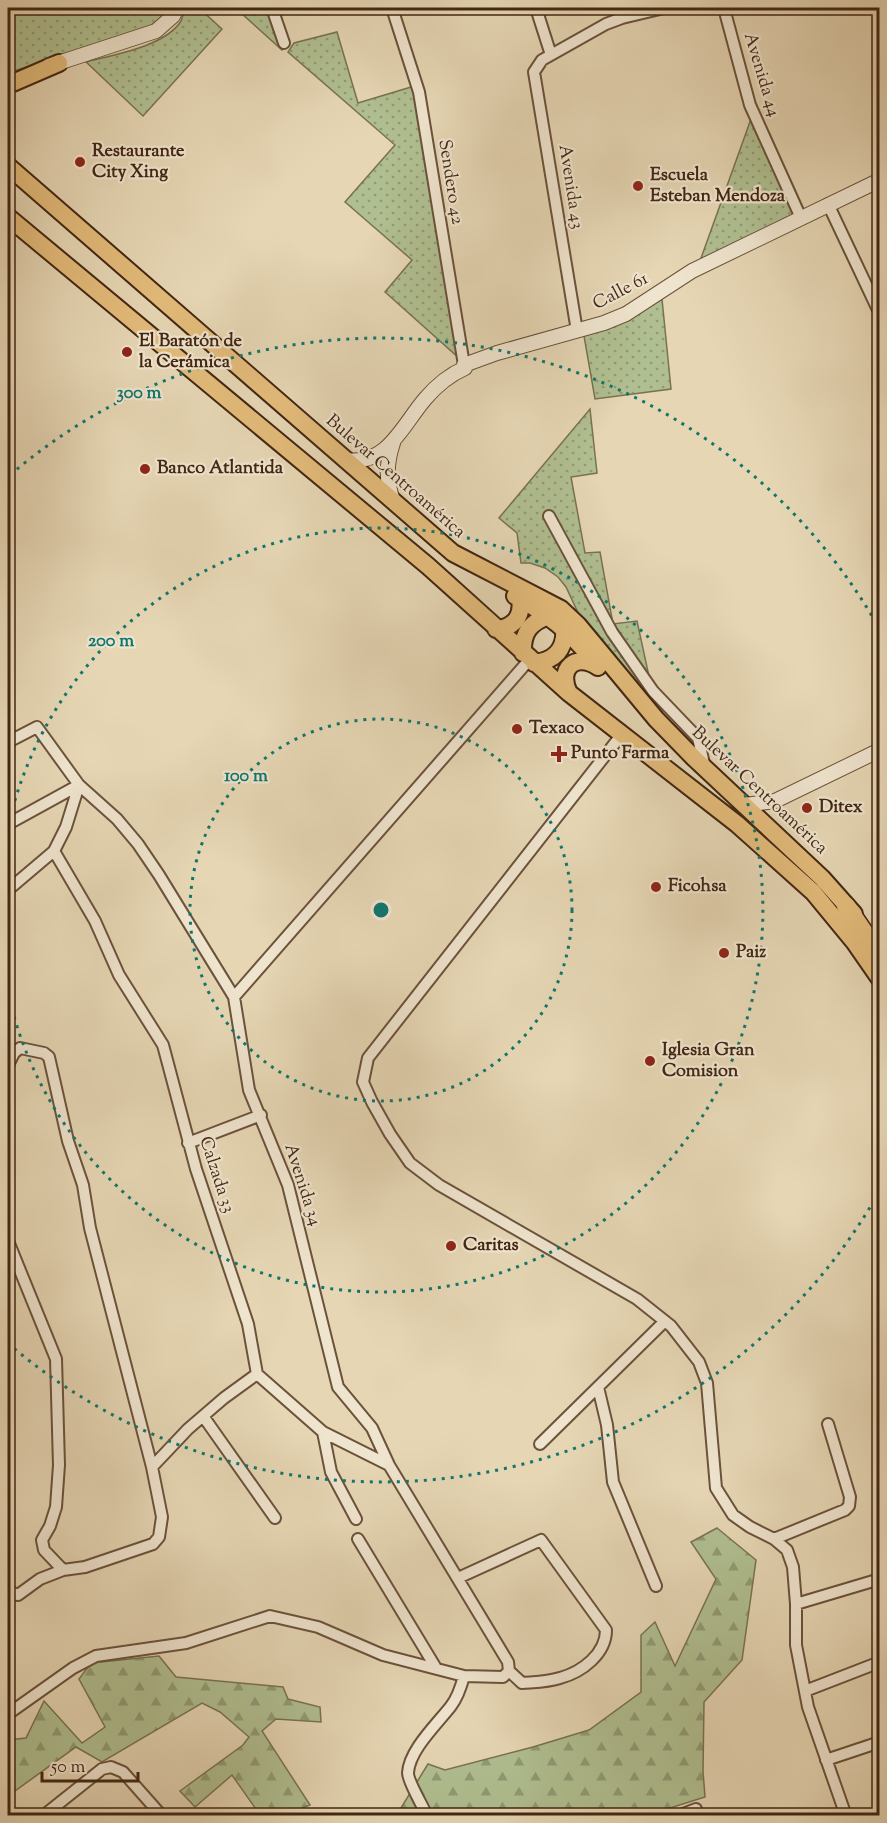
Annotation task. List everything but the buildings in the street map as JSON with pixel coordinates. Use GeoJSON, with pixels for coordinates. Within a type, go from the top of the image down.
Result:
{"type":"FeatureCollection","features":[{"type":"Feature","properties":{"kind":"highway"},"geometry":{"type":"LineString","coordinates":[[846,906],[879,957]]}},
{"type":"Feature","properties":{"kind":"main road"},"geometry":{"type":"LineString","coordinates":[[9,80],[59,63]]}},
{"type":"Feature","properties":{"kind":"main road","name":"Bulevar Centroamérica"},"geometry":{"type":"LineString","coordinates":[[8,166],[453,553],[561,609],[578,625],[634,694],[705,768],[831,886],[846,906],[879,941]]}},
{"type":"Feature","properties":{"kind":"main road"},"geometry":{"type":"LineString","coordinates":[[8,217],[428,566],[569,693],[737,824],[813,892],[855,943],[879,979]]}},
{"type":"Feature","properties":{"kind":"main road"},"geometry":{"type":"LineString","coordinates":[[453,553],[473,573],[549,616],[564,628],[638,712],[691,766],[733,801],[756,814]]}},
{"type":"Feature","properties":{"kind":"main road"},"geometry":{"type":"LineString","coordinates":[[496,629],[514,624],[522,608],[520,599]]}},
{"type":"Feature","properties":{"kind":"main road"},"geometry":{"type":"LineString","coordinates":[[529,659],[522,643],[525,633],[539,619],[549,616]]}},
{"type":"Feature","properties":{"kind":"main road"},"geometry":{"type":"LineString","coordinates":[[529,659],[545,662],[555,657],[565,638],[564,628]]}},
{"type":"Feature","properties":{"kind":"main road"},"geometry":{"type":"LineString","coordinates":[[569,693],[563,682],[566,670],[576,662],[588,661],[599,668]]}},
{"type":"Feature","properties":{"kind":"street"},"geometry":{"type":"LineString","coordinates":[[59,63],[156,32],[173,16],[177,8]]}},
{"type":"Feature","properties":{"kind":"street"},"geometry":{"type":"LineString","coordinates":[[272,8],[284,43]]}},
{"type":"Feature","properties":{"kind":"street","name":"Sendero 42"},"geometry":{"type":"LineString","coordinates":[[392,8],[418,92],[464,365]]}},
{"type":"Feature","properties":{"kind":"street"},"geometry":{"type":"LineString","coordinates":[[536,8],[551,55],[606,24],[664,8]]}},
{"type":"Feature","properties":{"kind":"street","name":"Avenida 44"},"geometry":{"type":"LineString","coordinates":[[721,8],[725,12],[750,105],[801,218]]}},
{"type":"Feature","properties":{"kind":"street","name":"Avenida 43"},"geometry":{"type":"LineString","coordinates":[[551,55],[542,60],[534,72],[578,331]]}},
{"type":"Feature","properties":{"kind":"street","name":"Calle 61"},"geometry":{"type":"LineString","coordinates":[[346,460],[358,462],[372,458],[383,451],[431,393],[454,373],[465,368],[464,365],[497,353],[578,331],[626,314],[692,271],[879,180]]}},
{"type":"Feature","properties":{"kind":"street"},"geometry":{"type":"LineString","coordinates":[[828,204],[879,314]]}},
{"type":"Feature","properties":{"kind":"street","name":"Calle 61"},"geometry":{"type":"LineString","coordinates":[[393,441],[386,471],[393,501]]}},
{"type":"Feature","properties":{"kind":"street"},"geometry":{"type":"LineString","coordinates":[[549,516],[612,632],[653,691],[698,738],[705,768]]}},
{"type":"Feature","properties":{"kind":"street"},"geometry":{"type":"LineString","coordinates":[[234,998],[529,659]]}},
{"type":"Feature","properties":{"kind":"street","name":"Avenida 34"},"geometry":{"type":"LineString","coordinates":[[8,742],[37,727],[79,785],[117,819],[138,844],[234,998],[249,1090],[288,1185],[338,1387],[372,1428],[389,1465],[508,1662],[509,1671]]}},
{"type":"Feature","properties":{"kind":"street"},"geometry":{"type":"LineString","coordinates":[[622,734],[368,1058],[363,1082],[390,1134],[410,1163],[439,1185],[637,1299],[671,1326],[699,1362],[707,1383],[716,1488],[733,1515],[774,1539],[787,1550],[793,1567],[796,1646],[808,1707],[846,1815]]}},
{"type":"Feature","properties":{"kind":"street"},"geometry":{"type":"LineString","coordinates":[[756,814],[775,801],[879,750]]}},
{"type":"Feature","properties":{"kind":"street"},"geometry":{"type":"LineString","coordinates":[[8,824],[79,785]]}},
{"type":"Feature","properties":{"kind":"street"},"geometry":{"type":"LineString","coordinates":[[8,890],[54,851],[66,827],[79,785]]}},
{"type":"Feature","properties":{"kind":"street"},"geometry":{"type":"LineString","coordinates":[[756,814],[775,801]]}},
{"type":"Feature","properties":{"kind":"street","name":"Calzada 33"},"geometry":{"type":"LineString","coordinates":[[54,851],[94,921],[120,975],[163,1045],[188,1143],[248,1324],[257,1374]]}},
{"type":"Feature","properties":{"kind":"street"},"geometry":{"type":"LineString","coordinates":[[8,1065],[14,1053],[20,1048],[44,1053],[49,1057],[68,1141],[82,1185],[90,1228],[152,1467],[162,1517],[159,1537],[153,1544],[85,1567],[63,1570],[40,1579],[18,1594],[8,1591]]}},
{"type":"Feature","properties":{"kind":"street"},"geometry":{"type":"LineString","coordinates":[[188,1143],[261,1115]]}},
{"type":"Feature","properties":{"kind":"street"},"geometry":{"type":"LineString","coordinates":[[8,1241],[56,1359],[59,1465],[56,1507],[50,1526],[42,1540],[44,1550],[63,1570]]}},
{"type":"Feature","properties":{"kind":"street"},"geometry":{"type":"LineString","coordinates":[[540,1444],[665,1321]]}},
{"type":"Feature","properties":{"kind":"street"},"geometry":{"type":"LineString","coordinates":[[152,1467],[203,1416],[257,1374],[323,1432],[389,1465]]}},
{"type":"Feature","properties":{"kind":"street"},"geometry":{"type":"LineString","coordinates":[[598,1387],[607,1425],[613,1482],[656,1586]]}},
{"type":"Feature","properties":{"kind":"street"},"geometry":{"type":"LineString","coordinates":[[203,1416],[275,1518]]}},
{"type":"Feature","properties":{"kind":"street"},"geometry":{"type":"LineString","coordinates":[[774,1539],[845,1510],[849,1506],[850,1497],[828,1424]]}},
{"type":"Feature","properties":{"kind":"street"},"geometry":{"type":"LineString","coordinates":[[323,1432],[331,1472],[356,1519]]}},
{"type":"Feature","properties":{"kind":"street"},"geometry":{"type":"LineString","coordinates":[[358,1539],[436,1668]]}},
{"type":"Feature","properties":{"kind":"street"},"geometry":{"type":"LineString","coordinates":[[8,1714],[74,1668],[96,1656],[186,1643],[270,1616],[318,1627],[383,1654],[464,1676],[503,1677],[509,1671],[522,1683],[559,1679],[577,1671],[593,1660],[606,1642],[606,1630],[541,1540],[458,1578]]}},
{"type":"Feature","properties":{"kind":"street"},"geometry":{"type":"LineString","coordinates":[[796,1604],[879,1579]]}},
{"type":"Feature","properties":{"kind":"street"},"geometry":{"type":"LineString","coordinates":[[805,1691],[879,1662]]}},
{"type":"Feature","properties":{"kind":"street"},"geometry":{"type":"LineString","coordinates":[[428,1815],[408,1774],[412,1757],[456,1698],[464,1676]]}},
{"type":"Feature","properties":{"kind":"street"},"geometry":{"type":"LineString","coordinates":[[826,1760],[879,1743]]}},
{"type":"Feature","properties":{"kind":"street"},"geometry":{"type":"LineString","coordinates":[[43,1815],[102,1769],[111,1767],[123,1772],[162,1815]]}},
{"type":"Feature","properties":{"kind":"street"},"geometry":{"type":"LineString","coordinates":[[678,1815],[696,1809]]}},
{"type":"Feature","properties":{"kind":"green space"},"geometry":{"type":"Polygon","coordinates":[[[8,8],[170,8],[165,16],[147,28],[8,73],[8,8]]]}},
{"type":"Feature","properties":{"kind":"green space"},"geometry":{"type":"Polygon","coordinates":[[[184,8],[199,8],[222,29],[143,116],[86,62],[124,53],[164,37],[181,21],[184,8]]]}},
{"type":"Feature","properties":{"kind":"green space"},"geometry":{"type":"Polygon","coordinates":[[[246,8],[271,8],[289,43],[282,50],[241,13],[246,8]]]}},
{"type":"Feature","properties":{"kind":"green space"},"geometry":{"type":"Polygon","coordinates":[[[337,32],[358,103],[421,84],[459,358],[385,292],[412,260],[345,202],[395,145],[288,52],[294,43],[337,32]]]}},
{"type":"Feature","properties":{"kind":"green space"},"geometry":{"type":"Polygon","coordinates":[[[751,119],[795,216],[700,261],[751,119]]]}},
{"type":"Feature","properties":{"kind":"green space"},"geometry":{"type":"Polygon","coordinates":[[[662,299],[671,389],[595,399],[584,336],[630,318],[662,299]]]}},
{"type":"Feature","properties":{"kind":"green space"},"geometry":{"type":"Polygon","coordinates":[[[590,409],[597,473],[571,477],[585,553],[600,552],[613,624],[637,621],[652,690],[636,692],[581,619],[566,587],[558,577],[545,568],[530,563],[521,563],[517,533],[499,518],[590,409]]]}},
{"type":"Feature","properties":{"kind":"green space"},"geometry":{"type":"Polygon","coordinates":[[[717,1528],[756,1560],[742,1660],[704,1702],[705,1797],[648,1815],[396,1816],[428,1764],[445,1770],[589,1730],[641,1692],[641,1635],[655,1622],[675,1666],[716,1579],[691,1542],[717,1528]]]}},
{"type":"Feature","properties":{"kind":"green space"},"geometry":{"type":"Polygon","coordinates":[[[159,1656],[176,1677],[283,1687],[288,1699],[320,1707],[321,1722],[276,1719],[262,1731],[310,1805],[286,1815],[260,1815],[232,1775],[195,1807],[180,1791],[243,1745],[249,1737],[220,1712],[202,1703],[102,1762],[76,1747],[8,1796],[8,1740],[26,1738],[44,1701],[82,1743],[105,1727],[79,1679],[91,1663],[159,1656]]]}},
{"type":"Feature","properties":{"kind":"place","name":"Restaurante City Xing"},"geometry":{"type":"Point","coordinates":[80,162]}},
{"type":"Feature","properties":{"kind":"place","name":"Escuela Esteban Mendoza"},"geometry":{"type":"Point","coordinates":[638,186]}},
{"type":"Feature","properties":{"kind":"place","name":"El Baratón de la Cerámica"},"geometry":{"type":"Point","coordinates":[127,352]}},
{"type":"Feature","properties":{"kind":"place","name":"Banco Atlantida"},"geometry":{"type":"Point","coordinates":[145,469]}},
{"type":"Feature","properties":{"kind":"place","name":"Texaco"},"geometry":{"type":"Point","coordinates":[517,729]}},
{"type":"Feature","properties":{"kind":"place","name":"Punto Farma"},"geometry":{"type":"Point","coordinates":[559,754]}},
{"type":"Feature","properties":{"kind":"place","name":"Ditex"},"geometry":{"type":"Point","coordinates":[807,808]}},
{"type":"Feature","properties":{"kind":"place","name":"Ficohsa"},"geometry":{"type":"Point","coordinates":[656,887]}},
{"type":"Feature","properties":{"kind":"place","name":"Paiz"},"geometry":{"type":"Point","coordinates":[724,953]}},
{"type":"Feature","properties":{"kind":"place","name":"Iglesia Gran Comision"},"geometry":{"type":"Point","coordinates":[650,1061]}},
{"type":"Feature","properties":{"kind":"place","name":"Caritas"},"geometry":{"type":"Point","coordinates":[451,1246]}}]}
